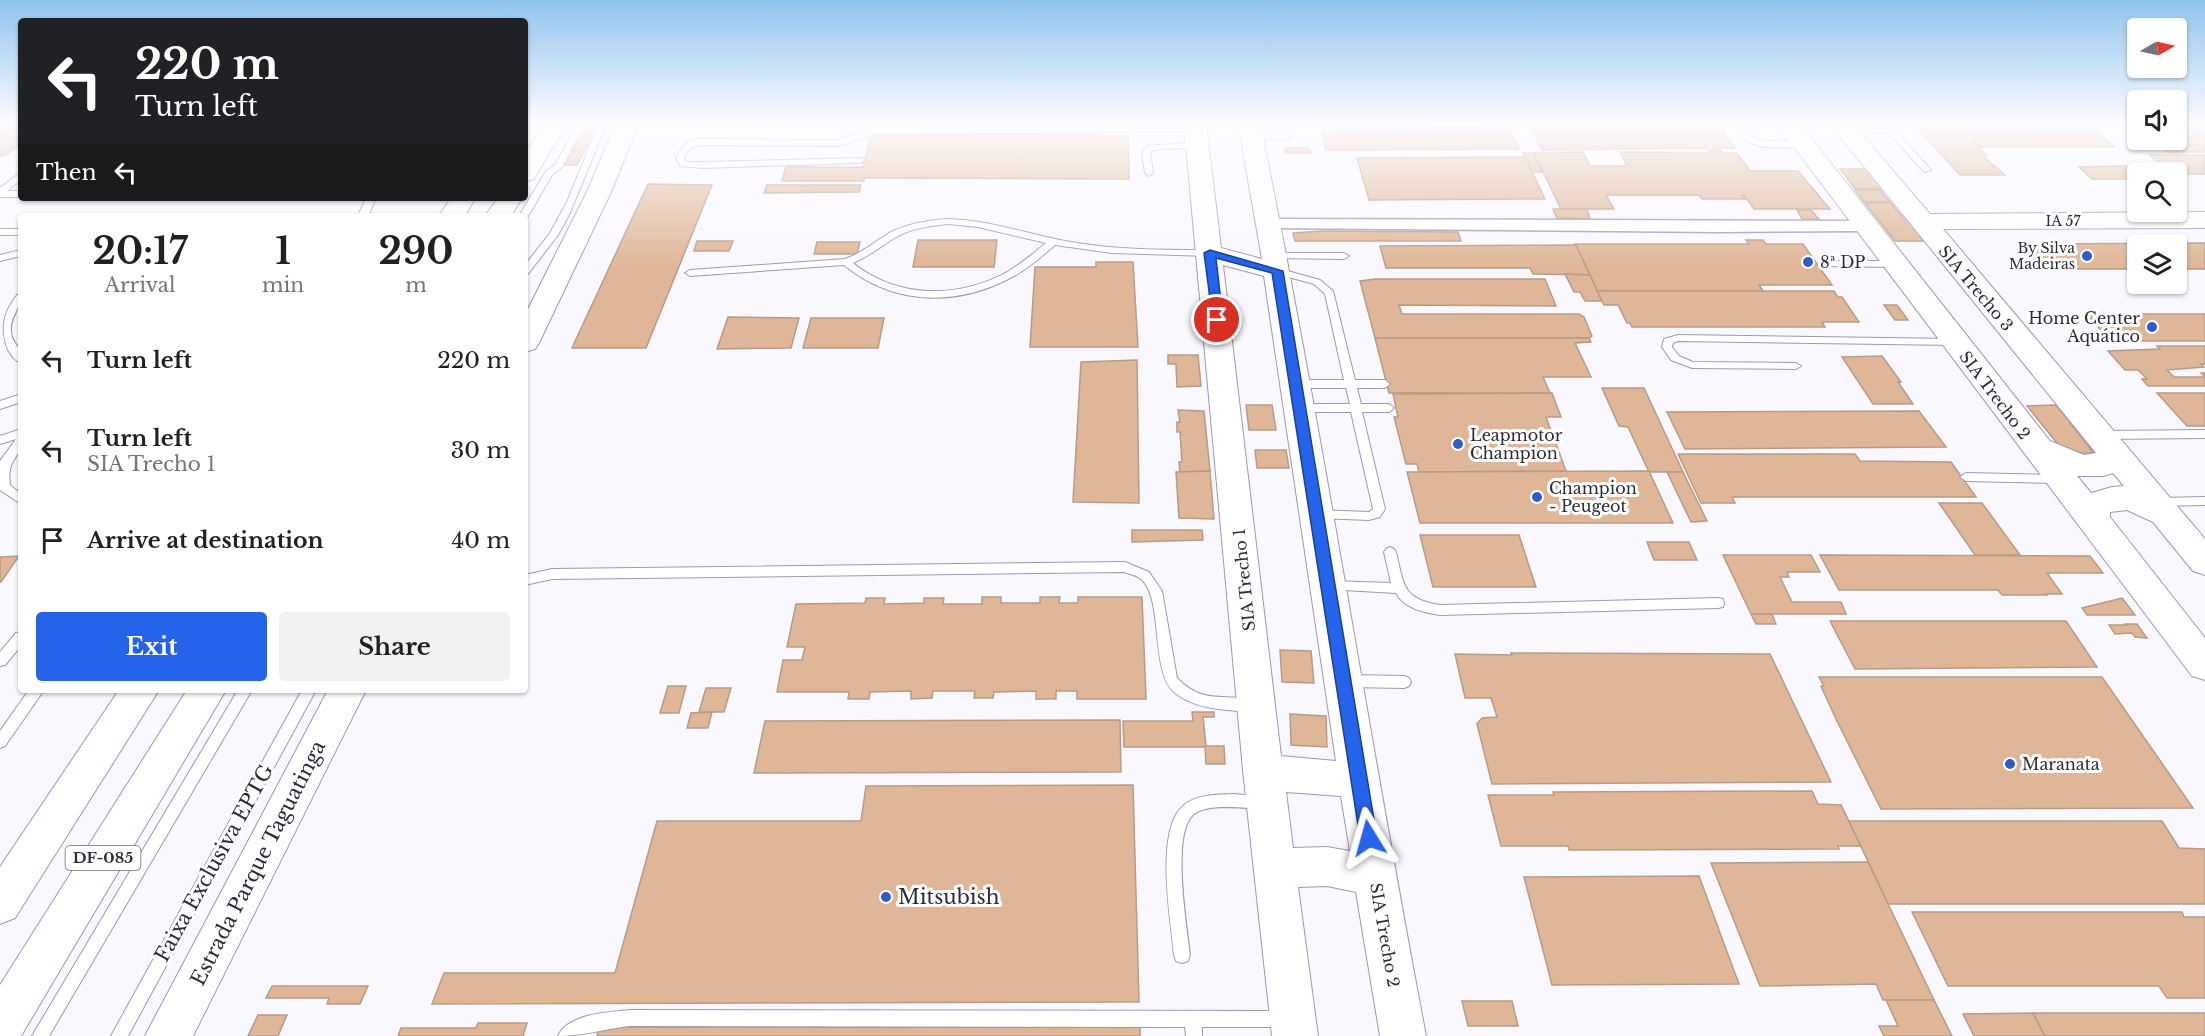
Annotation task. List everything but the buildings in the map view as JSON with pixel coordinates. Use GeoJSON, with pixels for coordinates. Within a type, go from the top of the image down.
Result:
{"type":"FeatureCollection","features":[{"type":"Feature","properties":{"kind":"main road"},"geometry":{"type":"LineString","coordinates":[[528,337],[608,171]]}},
{"type":"Feature","properties":{"kind":"main road"},"geometry":{"type":"LineString","coordinates":[[600,192],[615,171]]}},
{"type":"Feature","properties":{"kind":"main road","name":"SIA Trecho 1"},"geometry":{"type":"LineString","coordinates":[[1201,171],[1294,1028]]}},
{"type":"Feature","properties":{"kind":"main road","name":"SIA Trecho 2"},"geometry":{"type":"LineString","coordinates":[[1258,171],[1274,250],[1375,880],[1403,1036]]}},
{"type":"Feature","properties":{"kind":"main road","name":"SIA Trecho 2"},"geometry":{"type":"LineString","coordinates":[[1825,171],[2034,446],[2205,664]]}},
{"type":"Feature","properties":{"kind":"main road","name":"SIA Trecho 3"},"geometry":{"type":"LineString","coordinates":[[1880,171],[2105,445],[2205,562]]}},
{"type":"Feature","properties":{"kind":"main road","name":"IA 57"},"geometry":{"type":"LineString","coordinates":[[1903,198],[2127,200]]}},
{"type":"Feature","properties":{"kind":"main road"},"geometry":{"type":"LineString","coordinates":[[2034,199],[2054,221]]}},
{"type":"Feature","properties":{"kind":"main road"},"geometry":{"type":"LineString","coordinates":[[2187,200],[2205,200]]}},
{"type":"Feature","properties":{"kind":"main road","name":"IA 57"},"geometry":{"type":"LineString","coordinates":[[1922,222],[2205,220]]}},
{"type":"Feature","properties":{"kind":"main road"},"geometry":{"type":"LineString","coordinates":[[1210,253],[1274,250]]}},
{"type":"Feature","properties":{"kind":"main road"},"geometry":{"type":"LineString","coordinates":[[2034,446],[2052,456],[2081,466],[2103,465],[2105,445]]}},
{"type":"Feature","properties":{"kind":"main road"},"geometry":{"type":"LineString","coordinates":[[2093,519],[2095,506],[2103,500],[2117,497],[2161,509]]}},
{"type":"Feature","properties":{"kind":"main road"},"geometry":{"type":"LineString","coordinates":[[0,904],[138,693]]}},
{"type":"Feature","properties":{"kind":"main road","name":"DF-085"},"geometry":{"type":"LineString","coordinates":[[0,1027],[205,693]]}},
{"type":"Feature","properties":{"kind":"main road","name":"Estrada Parque Taguatinga"},"geometry":{"type":"LineString","coordinates":[[168,1036],[345,693]]}},
{"type":"Feature","properties":{"kind":"main road"},"geometry":{"type":"LineString","coordinates":[[1266,786],[1292,777],[1342,779],[1360,776]]}},
{"type":"Feature","properties":{"kind":"main road"},"geometry":{"type":"LineString","coordinates":[[1277,871],[1300,865],[1325,866],[1351,869],[1375,880]]}},
{"type":"Feature","properties":{"kind":"street"},"geometry":{"type":"LineString","coordinates":[[1274,250],[1708,227],[1866,225]]}},
{"type":"Feature","properties":{"kind":"lane"},"geometry":{"type":"LineString","coordinates":[[526,213],[551,171]]}},
{"type":"Feature","properties":{"kind":"lane"},"geometry":{"type":"LineString","coordinates":[[528,267],[557,229],[583,171]]}},
{"type":"Feature","properties":{"kind":"lane"},"geometry":{"type":"LineString","coordinates":[[0,193],[18,178]]}},
{"type":"Feature","properties":{"kind":"lane"},"geometry":{"type":"LineString","coordinates":[[0,193],[18,194]]}},
{"type":"Feature","properties":{"kind":"lane"},"geometry":{"type":"LineString","coordinates":[[690,273],[846,262],[873,251],[895,234],[929,223],[945,221],[974,222],[1053,242],[1083,246],[1210,253]]}},
{"type":"Feature","properties":{"kind":"lane"},"geometry":{"type":"LineString","coordinates":[[0,232],[18,232]]}},
{"type":"Feature","properties":{"kind":"lane"},"geometry":{"type":"LineString","coordinates":[[846,262],[859,276],[896,290],[931,295],[963,292],[1013,273],[1053,242]]}},
{"type":"Feature","properties":{"kind":"lane"},"geometry":{"type":"LineString","coordinates":[[1274,250],[1344,256]]}},
{"type":"Feature","properties":{"kind":"lane"},"geometry":{"type":"LineString","coordinates":[[1274,250],[1330,293],[1379,509],[1376,514],[1369,516],[1317,514]]}},
{"type":"Feature","properties":{"kind":"lane"},"geometry":{"type":"LineString","coordinates":[[0,265],[4,257]]}},
{"type":"Feature","properties":{"kind":"lane"},"geometry":{"type":"LineString","coordinates":[[1823,264],[1895,264]]}},
{"type":"Feature","properties":{"kind":"lane"},"geometry":{"type":"LineString","coordinates":[[0,319],[18,300]]}},
{"type":"Feature","properties":{"kind":"lane"},"geometry":{"type":"LineString","coordinates":[[9,310],[3,329],[4,338],[18,357]]}},
{"type":"Feature","properties":{"kind":"lane"},"geometry":{"type":"LineString","coordinates":[[1796,366],[1692,364],[1675,358],[1667,347],[1668,341],[1678,338],[1955,342]]}},
{"type":"Feature","properties":{"kind":"lane"},"geometry":{"type":"LineString","coordinates":[[1298,396],[1351,384],[1385,384]]}},
{"type":"Feature","properties":{"kind":"lane"},"geometry":{"type":"LineString","coordinates":[[1298,396],[1356,408],[1389,408]]}},
{"type":"Feature","properties":{"kind":"lane"},"geometry":{"type":"LineString","coordinates":[[0,405],[18,399]]}},
{"type":"Feature","properties":{"kind":"lane"},"geometry":{"type":"LineString","coordinates":[[0,440],[18,434]]}},
{"type":"Feature","properties":{"kind":"lane"},"geometry":{"type":"LineString","coordinates":[[2105,445],[2205,434]]}},
{"type":"Feature","properties":{"kind":"lane"},"geometry":{"type":"LineString","coordinates":[[18,444],[1,470],[4,487],[18,499]]}},
{"type":"Feature","properties":{"kind":"lane"},"geometry":{"type":"LineString","coordinates":[[1966,477],[2060,479]]}},
{"type":"Feature","properties":{"kind":"lane"},"geometry":{"type":"LineString","coordinates":[[2161,509],[2205,501]]}},
{"type":"Feature","properties":{"kind":"lane"},"geometry":{"type":"LineString","coordinates":[[1390,552],[1399,588],[1409,603],[1419,608],[1440,610],[1718,603]]}},
{"type":"Feature","properties":{"kind":"lane"},"geometry":{"type":"LineString","coordinates":[[528,578],[552,574],[1125,567],[1145,575],[1156,591],[1171,680],[1178,690],[1193,698],[1258,707]]}},
{"type":"Feature","properties":{"kind":"lane"},"geometry":{"type":"LineString","coordinates":[[1329,586],[1399,588]]}},
{"type":"Feature","properties":{"kind":"lane"},"geometry":{"type":"LineString","coordinates":[[0,661],[18,640]]}},
{"type":"Feature","properties":{"kind":"lane"},"geometry":{"type":"LineString","coordinates":[[1344,681],[1404,682]]}},
{"type":"Feature","properties":{"kind":"lane"},"geometry":{"type":"LineString","coordinates":[[0,742],[35,693]]}},
{"type":"Feature","properties":{"kind":"lane"},"geometry":{"type":"LineString","coordinates":[[40,1036],[243,693]]}},
{"type":"Feature","properties":{"kind":"lane","name":"Faixa Exclusiva EPTG"},"geometry":{"type":"LineString","coordinates":[[119,1036],[307,693]]}},
{"type":"Feature","properties":{"kind":"lane"},"geometry":{"type":"LineString","coordinates":[[1182,955],[1173,852],[1175,831],[1180,816],[1198,805],[1234,801],[1266,786]]}},
{"type":"Feature","properties":{"kind":"lane"},"geometry":{"type":"LineString","coordinates":[[566,1036],[590,1024],[630,1018],[1294,1028]]}},
{"type":"Feature","properties":{"kind":"place","name":"By Silva Madeiras"},"geometry":{"type":"Point","coordinates":[2087,256]}},
{"type":"Feature","properties":{"kind":"place","name":"8ª DP"},"geometry":{"type":"Point","coordinates":[1808,262]}},
{"type":"Feature","properties":{"kind":"place","name":"Home Center Aquático"},"geometry":{"type":"Point","coordinates":[2152,327]}},
{"type":"Feature","properties":{"kind":"place","name":"Leapmotor Champion"},"geometry":{"type":"Point","coordinates":[1458,444]}},
{"type":"Feature","properties":{"kind":"place","name":"Champion - Peugeot"},"geometry":{"type":"Point","coordinates":[1537,497]}},
{"type":"Feature","properties":{"kind":"place","name":"Maranata"},"geometry":{"type":"Point","coordinates":[2010,764]}},
{"type":"Feature","properties":{"kind":"place","name":"Mitsubish"},"geometry":{"type":"Point","coordinates":[886,897]}},
{"type":"Feature","properties":{"kind":"route"},"geometry":{"type":"LineString","coordinates":[[1217,320],[1210,253],[1277,271],[1369,838]]}}]}
